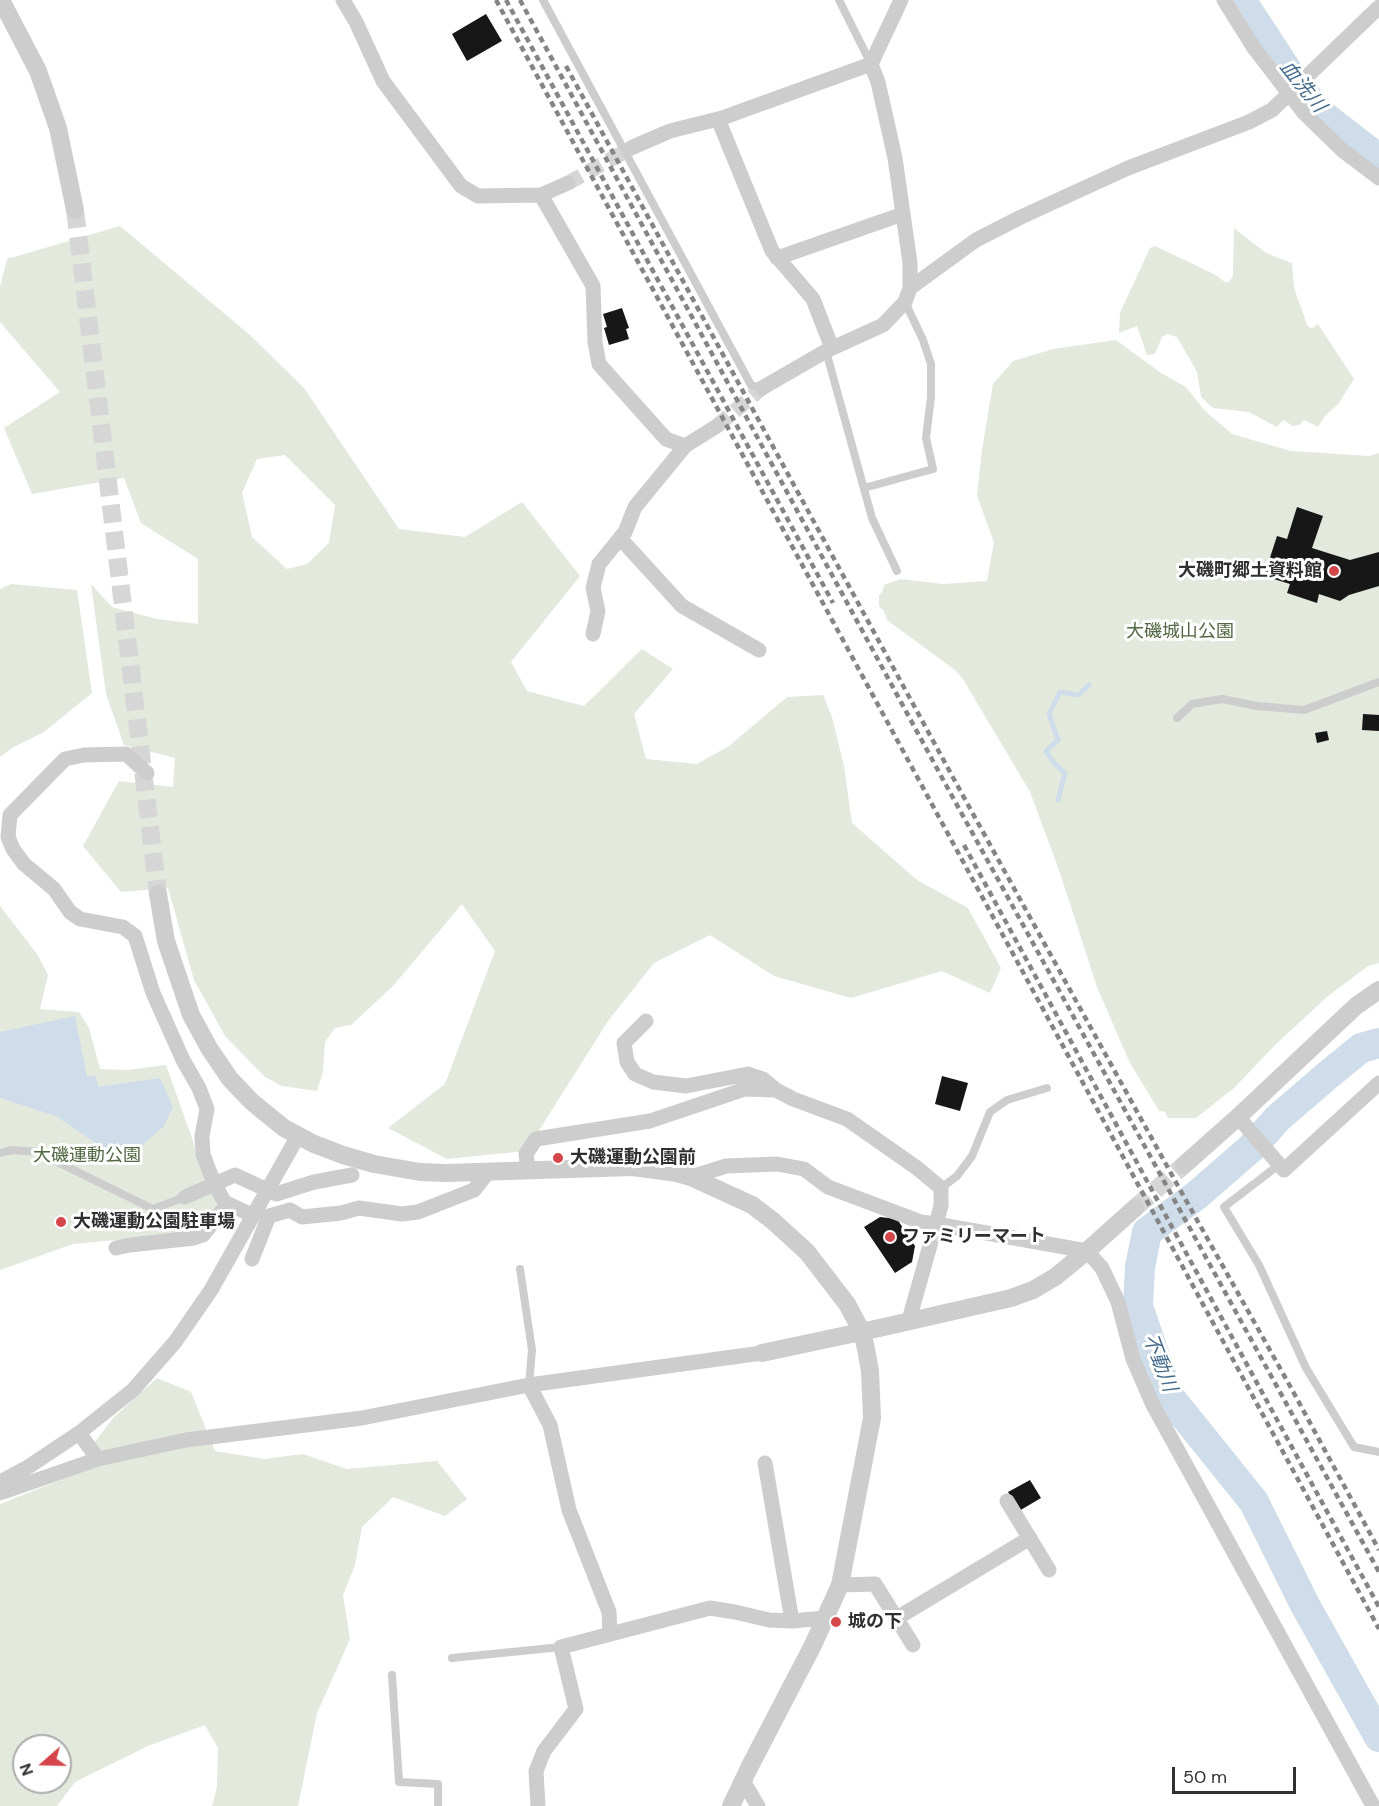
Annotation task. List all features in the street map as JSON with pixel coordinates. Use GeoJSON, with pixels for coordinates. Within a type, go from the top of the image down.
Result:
{"type":"FeatureCollection","features":[{"type":"Feature","properties":{"kind":"street"},"geometry":{"type":"LineString","coordinates":[[1,0],[38,70],[58,128],[75,210]]}},
{"type":"Feature","properties":{"kind":"street"},"geometry":{"type":"LineString","coordinates":[[343,0],[357,22],[383,81],[461,186],[478,196],[541,195],[568,183]]}},
{"type":"Feature","properties":{"kind":"street"},"geometry":{"type":"LineString","coordinates":[[627,145],[718,119],[871,64],[901,0]]}},
{"type":"Feature","properties":{"kind":"street"},"geometry":{"type":"LineString","coordinates":[[1224,0],[1254,48],[1295,89],[1304,113],[1342,150],[1379,178]]}},
{"type":"Feature","properties":{"kind":"street"},"geometry":{"type":"LineString","coordinates":[[762,388],[829,349],[883,325],[908,295],[976,240],[1128,168],[1250,122],[1272,110],[1379,7]]}},
{"type":"Feature","properties":{"kind":"street"},"geometry":{"type":"LineString","coordinates":[[871,64],[879,82],[895,158],[910,262],[908,295]]}},
{"type":"Feature","properties":{"kind":"street"},"geometry":{"type":"LineString","coordinates":[[718,119],[772,251],[813,299],[829,349]]}},
{"type":"Feature","properties":{"kind":"street"},"geometry":{"type":"LineString","coordinates":[[541,195],[593,286],[595,342],[599,364],[666,439],[686,446]]}},
{"type":"Feature","properties":{"kind":"street"},"geometry":{"type":"LineString","coordinates":[[777,258],[903,214]]}},
{"type":"Feature","properties":{"kind":"street"},"geometry":{"type":"LineString","coordinates":[[593,634],[598,611],[593,588],[599,564],[625,532],[635,507],[686,446],[717,426]]}},
{"type":"Feature","properties":{"kind":"street"},"geometry":{"type":"LineString","coordinates":[[620,538],[682,606],[759,650]]}},
{"type":"Feature","properties":{"kind":"street"},"geometry":{"type":"LineString","coordinates":[[147,773],[126,754],[84,755],[65,759],[10,815],[8,837],[13,849],[24,864],[54,889],[70,912],[80,919],[93,923],[123,927],[135,936],[153,993],[207,1109],[202,1136],[203,1154],[224,1202],[252,1215]]}},
{"type":"Feature","properties":{"kind":"street"},"geometry":{"type":"LineString","coordinates":[[158,894],[166,941],[191,1015],[209,1048],[230,1078],[252,1101],[284,1128],[343,1155],[420,1172],[633,1167],[677,1173],[752,1205],[790,1235],[828,1277],[847,1304],[862,1332],[870,1371],[872,1418],[840,1585],[731,1806]]}},
{"type":"Feature","properties":{"kind":"street"},"geometry":{"type":"LineString","coordinates":[[1184,1165],[1241,1120],[1356,1006],[1379,990]]}},
{"type":"Feature","properties":{"kind":"street"},"geometry":{"type":"LineString","coordinates":[[646,1021],[624,1043],[627,1062],[635,1074],[653,1082],[686,1086],[748,1074],[763,1079],[794,1100],[847,1119],[917,1168],[941,1188],[941,1206],[909,1320]]}},
{"type":"Feature","properties":{"kind":"street"},"geometry":{"type":"LineString","coordinates":[[1241,1120],[1284,1170],[1379,1083]]}},
{"type":"Feature","properties":{"kind":"street"},"geometry":{"type":"LineString","coordinates":[[528,1170],[526,1154],[536,1139],[650,1121],[745,1089],[777,1090]]}},
{"type":"Feature","properties":{"kind":"street"},"geometry":{"type":"LineString","coordinates":[[0,1482],[28,1467],[79,1432],[133,1390],[175,1342],[211,1290],[298,1136]]}},
{"type":"Feature","properties":{"kind":"street"},"geometry":{"type":"LineString","coordinates":[[691,1178],[726,1166],[777,1164],[804,1169],[828,1187],[921,1222],[1087,1251],[1102,1268],[1118,1302],[1133,1359],[1153,1405],[1373,1806]]}},
{"type":"Feature","properties":{"kind":"street"},"geometry":{"type":"LineString","coordinates":[[252,1258],[269,1216],[290,1209],[302,1217],[341,1213],[359,1208],[402,1214],[418,1212],[474,1190],[489,1172]]}},
{"type":"Feature","properties":{"kind":"street"},"geometry":{"type":"LineString","coordinates":[[185,1197],[235,1175],[276,1194],[314,1182],[352,1175]]}},
{"type":"Feature","properties":{"kind":"street"},"geometry":{"type":"LineString","coordinates":[[116,1248],[203,1235],[227,1204]]}},
{"type":"Feature","properties":{"kind":"street"},"geometry":{"type":"LineString","coordinates":[[0,1493],[99,1458],[186,1440],[362,1418],[529,1385],[762,1353],[1011,1298],[1033,1290],[1055,1277],[1136,1208]]}},
{"type":"Feature","properties":{"kind":"street"},"geometry":{"type":"LineString","coordinates":[[529,1385],[550,1425],[569,1510],[609,1612],[610,1634]]}},
{"type":"Feature","properties":{"kind":"street"},"geometry":{"type":"LineString","coordinates":[[79,1432],[99,1458]]}},
{"type":"Feature","properties":{"kind":"street"},"geometry":{"type":"LineString","coordinates":[[765,1463],[792,1621]]}},
{"type":"Feature","properties":{"kind":"street"},"geometry":{"type":"LineString","coordinates":[[1007,1501],[1049,1570]]}},
{"type":"Feature","properties":{"kind":"street"},"geometry":{"type":"LineString","coordinates":[[897,1618],[1030,1538]]}},
{"type":"Feature","properties":{"kind":"street"},"geometry":{"type":"LineString","coordinates":[[840,1585],[876,1584],[913,1645]]}},
{"type":"Feature","properties":{"kind":"street"},"geometry":{"type":"LineString","coordinates":[[538,1806],[536,1771],[544,1751],[576,1709],[561,1647],[710,1608],[770,1620],[825,1618]]}},
{"type":"Feature","properties":{"kind":"street"},"geometry":{"type":"LineString","coordinates":[[743,1781],[758,1806]]}},
{"type":"Feature","properties":{"kind":"lane"},"geometry":{"type":"LineString","coordinates":[[543,0],[627,145],[751,385],[762,388]]}},
{"type":"Feature","properties":{"kind":"lane"},"geometry":{"type":"LineString","coordinates":[[839,0],[871,64]]}},
{"type":"Feature","properties":{"kind":"lane"},"geometry":{"type":"LineString","coordinates":[[864,488],[933,469],[926,438],[931,397],[931,364],[908,295]]}},
{"type":"Feature","properties":{"kind":"lane"},"geometry":{"type":"LineString","coordinates":[[829,349],[872,518],[897,571]]}},
{"type":"Feature","properties":{"kind":"lane"},"geometry":{"type":"LineString","coordinates":[[1177,718],[1192,704],[1222,699],[1257,706],[1304,710],[1379,682]]}},
{"type":"Feature","properties":{"kind":"lane"},"geometry":{"type":"LineString","coordinates":[[941,1188],[957,1176],[972,1156],[990,1112],[1006,1100],[1047,1088]]}},
{"type":"Feature","properties":{"kind":"lane"},"geometry":{"type":"LineString","coordinates":[[0,1153],[12,1150],[37,1152],[153,1209],[185,1197]]}},
{"type":"Feature","properties":{"kind":"lane"},"geometry":{"type":"LineString","coordinates":[[1280,1164],[1224,1207],[1259,1264],[1306,1368],[1354,1447],[1379,1452]]}},
{"type":"Feature","properties":{"kind":"lane"},"geometry":{"type":"LineString","coordinates":[[520,1269],[532,1350],[529,1385]]}},
{"type":"Feature","properties":{"kind":"lane"},"geometry":{"type":"LineString","coordinates":[[452,1658],[561,1647]]}},
{"type":"Feature","properties":{"kind":"lane"},"geometry":{"type":"LineString","coordinates":[[392,1675],[399,1782],[438,1784],[438,1806]]}},
{"type":"Feature","properties":{"kind":"green space"},"geometry":{"type":"Polygon","coordinates":[[[120,226],[250,335],[304,388],[399,529],[465,537],[522,502],[580,576],[511,662],[527,691],[584,706],[642,649],[673,669],[634,714],[646,759],[697,764],[729,746],[787,697],[823,695],[832,717],[844,766],[852,823],[917,880],[968,908],[1001,968],[990,993],[942,971],[851,998],[774,976],[710,935],[654,963],[608,1021],[526,1151],[447,1159],[388,1128],[445,1084],[495,951],[462,904],[393,986],[351,1025],[335,1028],[325,1042],[323,1072],[317,1091],[282,1086],[265,1077],[225,1036],[194,980],[168,888],[121,892],[83,846],[119,781],[173,787],[175,758],[124,745],[106,694],[91,584],[112,607],[157,619],[198,624],[198,559],[141,523],[124,478],[32,494],[4,428],[60,392],[0,322],[0,287],[7,259],[120,226]],[[285,455],[257,459],[242,493],[252,537],[287,569],[307,564],[329,543],[335,505],[285,455]]]}},
{"type":"Feature","properties":{"kind":"green space"},"geometry":{"type":"Polygon","coordinates":[[[1234,228],[1266,253],[1292,263],[1294,288],[1308,327],[1312,328],[1318,324],[1354,379],[1339,403],[1325,416],[1318,427],[1304,420],[1299,425],[1293,426],[1283,420],[1277,427],[1249,412],[1213,408],[1201,397],[1197,372],[1177,337],[1167,334],[1162,337],[1155,354],[1147,355],[1137,326],[1119,333],[1120,313],[1150,248],[1155,246],[1229,282],[1233,276],[1234,228]]]}},
{"type":"Feature","properties":{"kind":"green space","name":"大磯城山公園"},"geometry":{"type":"Polygon","coordinates":[[[1116,340],[1161,373],[1186,387],[1204,410],[1232,434],[1291,451],[1369,456],[1379,453],[1379,963],[1368,966],[1327,997],[1276,1044],[1234,1088],[1196,1118],[1168,1118],[1165,1112],[1159,1111],[1129,1061],[1097,987],[1059,870],[1030,792],[963,679],[955,670],[887,620],[884,611],[879,606],[879,595],[884,585],[901,579],[943,584],[987,581],[994,542],[977,496],[993,384],[1013,361],[1053,349],[1116,340]]]}},
{"type":"Feature","properties":{"kind":"green space"},"geometry":{"type":"Polygon","coordinates":[[[11,584],[77,590],[92,693],[44,732],[12,748],[0,757],[0,589],[11,584]]]}},
{"type":"Feature","properties":{"kind":"green space","name":"大磯運動公園"},"geometry":{"type":"Polygon","coordinates":[[[0,906],[37,954],[48,975],[40,1009],[79,1012],[89,1028],[100,1069],[127,1070],[166,1065],[196,1155],[215,1199],[217,1212],[203,1232],[73,1244],[0,1270],[0,906]]]}},
{"type":"Feature","properties":{"kind":"green space"},"geometry":{"type":"Polygon","coordinates":[[[157,1378],[191,1392],[215,1451],[264,1459],[303,1454],[347,1469],[437,1461],[467,1499],[445,1516],[393,1497],[362,1527],[355,1565],[343,1595],[350,1639],[317,1713],[298,1806],[212,1806],[217,1787],[218,1748],[205,1725],[148,1746],[75,1782],[72,1786],[72,1734],[12,1734],[12,1794],[66,1794],[57,1806],[0,1806],[0,1504],[68,1477],[114,1417],[157,1378]]]}},
{"type":"Feature","properties":{"kind":"water"},"geometry":{"type":"Polygon","coordinates":[[[75,1016],[87,1077],[96,1076],[98,1087],[160,1078],[173,1107],[164,1126],[130,1156],[116,1157],[56,1116],[0,1098],[0,1032],[75,1016]]]}},
{"type":"Feature","properties":{"kind":"building"},"geometry":{"type":"Polygon","coordinates":[[[486,14],[502,41],[467,61],[452,34],[486,14]]]}},
{"type":"Feature","properties":{"kind":"building"},"geometry":{"type":"Polygon","coordinates":[[[622,308],[629,328],[626,329],[629,339],[609,345],[603,314],[622,308]]]}},
{"type":"Feature","properties":{"kind":"building"},"geometry":{"type":"Polygon","coordinates":[[[1297,507],[1323,516],[1312,548],[1350,560],[1379,552],[1379,586],[1349,595],[1340,601],[1319,594],[1317,603],[1287,593],[1290,584],[1264,576],[1277,536],[1287,539],[1297,507]]]}},
{"type":"Feature","properties":{"kind":"building"},"geometry":{"type":"Polygon","coordinates":[[[1363,714],[1379,715],[1379,731],[1362,730],[1363,714]]]}},
{"type":"Feature","properties":{"kind":"building"},"geometry":{"type":"Polygon","coordinates":[[[1327,731],[1329,740],[1317,743],[1315,733],[1327,731]]]}},
{"type":"Feature","properties":{"kind":"building"},"geometry":{"type":"Polygon","coordinates":[[[942,1076],[968,1083],[960,1111],[935,1104],[942,1076]]]}},
{"type":"Feature","properties":{"kind":"building","name":"ファミリーマート"},"geometry":{"type":"Polygon","coordinates":[[[880,1217],[897,1219],[915,1246],[912,1262],[895,1273],[864,1227],[880,1217]]]}},
{"type":"Feature","properties":{"kind":"building"},"geometry":{"type":"Polygon","coordinates":[[[1030,1480],[1041,1498],[1019,1511],[1008,1492],[1030,1480]]]}},
{"type":"Feature","properties":{"kind":"waterway","name":"血洗川"},"geometry":{"type":"LineString","coordinates":[[1241,0],[1294,81],[1320,113],[1379,159]]}},
{"type":"Feature","properties":{"kind":"waterway"},"geometry":{"type":"LineString","coordinates":[[1058,800],[1065,773],[1046,751],[1058,740],[1049,714],[1060,692],[1078,695],[1089,685]]}},
{"type":"Feature","properties":{"kind":"waterway","name":"不動川"},"geometry":{"type":"LineString","coordinates":[[1379,1043],[1361,1048],[1278,1118],[1251,1148],[1197,1195],[1147,1232],[1140,1267],[1138,1306],[1168,1395],[1254,1502],[1305,1605],[1379,1737]]}},
{"type":"Feature","properties":{"kind":"tunnel"},"geometry":{"type":"LineString","coordinates":[[568,183],[633,147]]}},
{"type":"Feature","properties":{"kind":"tunnel"},"geometry":{"type":"LineString","coordinates":[[75,210],[158,894]]}},
{"type":"Feature","properties":{"kind":"tunnel"},"geometry":{"type":"LineString","coordinates":[[717,426],[762,388]]}},
{"type":"Feature","properties":{"kind":"tunnel"},"geometry":{"type":"LineString","coordinates":[[1135,1208],[1184,1165]]}},
{"type":"Feature","properties":{"kind":"railway"},"geometry":{"type":"LineString","coordinates":[[496,0],[1379,1629]]}},
{"type":"Feature","properties":{"kind":"railway"},"geometry":{"type":"LineString","coordinates":[[506,0],[833,603]]}},
{"type":"Feature","properties":{"kind":"railway"},"geometry":{"type":"LineString","coordinates":[[520,0],[946,785],[1379,1572]]}},
{"type":"Feature","properties":{"kind":"railway"},"geometry":{"type":"LineString","coordinates":[[566,66],[956,783],[1379,1550]]}},
{"type":"Feature","properties":{"kind":"railway"},"geometry":{"type":"LineString","coordinates":[[964,845],[1379,1607]]}},
{"type":"Feature","properties":{"kind":"place","name":"大磯町郷土資料館"},"geometry":{"type":"Point","coordinates":[1334,571]}},
{"type":"Feature","properties":{"kind":"place","name":"大磯運動公園前"},"geometry":{"type":"Point","coordinates":[558,1158]}},
{"type":"Feature","properties":{"kind":"place","name":"大磯運動公園駐車場"},"geometry":{"type":"Point","coordinates":[61,1222]}},
{"type":"Feature","properties":{"kind":"place","name":"ファミリーマート"},"geometry":{"type":"Point","coordinates":[890,1237]}},
{"type":"Feature","properties":{"kind":"place","name":"城の下"},"geometry":{"type":"Point","coordinates":[836,1622]}}]}
